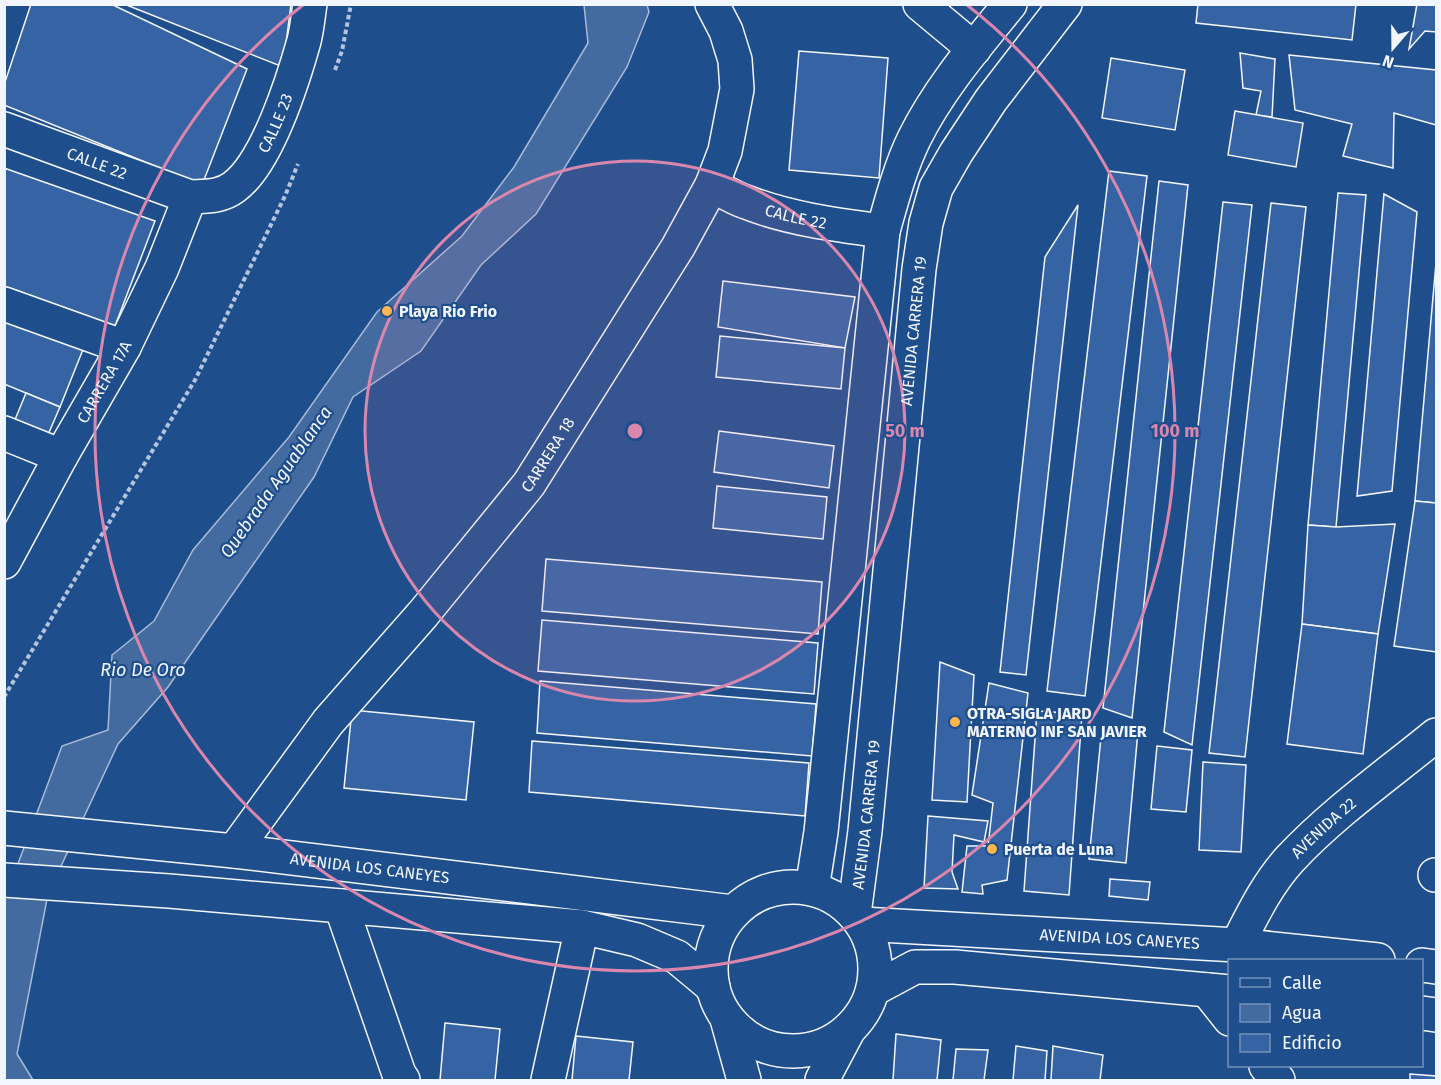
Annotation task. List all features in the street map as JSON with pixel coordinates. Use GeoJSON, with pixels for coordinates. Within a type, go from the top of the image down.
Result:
{"type":"FeatureCollection","features":[{"type":"Feature","properties":{"kind":"street","name":"CALLE 23"},"geometry":{"type":"LineString","coordinates":[[190,197],[215,196],[234,187],[254,166],[283,105],[305,40],[310,4]]}},
{"type":"Feature","properties":{"kind":"street","name":"CARRERA 18"},"geometry":{"type":"LineString","coordinates":[[234,850],[328,722],[423,614],[529,484],[657,283],[712,185],[725,151],[737,88],[735,60],[726,31],[712,4]]}},
{"type":"Feature","properties":{"kind":"street"},"geometry":{"type":"LineString","coordinates":[[920,4],[974,49]]}},
{"type":"Feature","properties":{"kind":"street"},"geometry":{"type":"LineString","coordinates":[[812,889],[823,821],[883,231],[897,181],[914,139],[936,100],[1010,4]]}},
{"type":"Feature","properties":{"kind":"street","name":"AVENIDA CARRERA 19"},"geometry":{"type":"LineString","coordinates":[[858,919],[919,269],[926,223],[936,188],[956,153],[991,100],[1065,4]]}},
{"type":"Feature","properties":{"kind":"street","name":"CALLE 22"},"geometry":{"type":"LineString","coordinates":[[4,129],[190,197]]}},
{"type":"Feature","properties":{"kind":"street","name":"CALLE 22"},"geometry":{"type":"LineString","coordinates":[[712,185],[744,202],[773,211],[835,225],[883,231]]}},
{"type":"Feature","properties":{"kind":"street","name":"CARRERA 17A"},"geometry":{"type":"LineString","coordinates":[[4,562],[60,456],[123,347],[162,268],[190,197]]}},
{"type":"Feature","properties":{"kind":"street"},"geometry":{"type":"LineString","coordinates":[[4,304],[123,347]]}},
{"type":"Feature","properties":{"kind":"street"},"geometry":{"type":"LineString","coordinates":[[4,433],[60,456]]}},
{"type":"Feature","properties":{"kind":"street","name":"AVENIDA 22"},"geometry":{"type":"LineString","coordinates":[[1237,945],[1257,906],[1288,861],[1324,826],[1437,735]]}},
{"type":"Feature","properties":{"kind":"street","name":"AVENIDA LOS CANEYES"},"geometry":{"type":"LineString","coordinates":[[4,828],[234,850],[734,912]]}},
{"type":"Feature","properties":{"kind":"street"},"geometry":{"type":"LineString","coordinates":[[4,880],[169,891],[582,927],[637,940],[677,957],[713,987]]}},
{"type":"Feature","properties":{"kind":"street"},"geometry":{"type":"LineString","coordinates":[[784,887],[812,889],[835,898],[858,919],[870,939],[876,972],[874,989],[860,1017],[849,1029],[831,1042],[809,1050],[786,1051],[764,1046],[744,1035],[728,1019],[718,1004],[711,968],[714,947],[721,928],[734,912],[757,895],[784,887]]}},
{"type":"Feature","properties":{"kind":"street"},"geometry":{"type":"LineString","coordinates":[[341,906],[403,1080]]}},
{"type":"Feature","properties":{"kind":"street","name":"AVENIDA LOS CANEYES"},"geometry":{"type":"LineString","coordinates":[[858,919],[1237,945],[1369,959]]}},
{"type":"Feature","properties":{"kind":"street"},"geometry":{"type":"LineString","coordinates":[[548,1080],[582,927]]}},
{"type":"Feature","properties":{"kind":"street"},"geometry":{"type":"LineString","coordinates":[[874,989],[915,968],[955,967],[1218,991],[1228,1014]]}},
{"type":"Feature","properties":{"kind":"street"},"geometry":{"type":"LineString","coordinates":[[728,1019],[744,1080]]}},
{"type":"Feature","properties":{"kind":"street"},"geometry":{"type":"LineString","coordinates":[[822,1080],[849,1029]]}},
{"type":"Feature","properties":{"kind":"street"},"geometry":{"type":"LineString","coordinates":[[1268,1067],[1278,1080]]}},
{"type":"Feature","properties":{"kind":"path"},"geometry":{"type":"LineString","coordinates":[[334,72],[342,51],[351,4]]}},
{"type":"Feature","properties":{"kind":"path"},"geometry":{"type":"LineString","coordinates":[[4,697],[195,380],[285,196],[301,155]]}},
{"type":"Feature","properties":{"kind":"water","name":"Rio De Oro"},"geometry":{"type":"Polygon","coordinates":[[[584,5],[647,5],[649,12],[627,67],[536,214],[481,265],[421,351],[353,397],[314,477],[168,687],[118,744],[48,894],[17,1054],[33,1080],[5,1080],[4,901],[62,746],[108,730],[112,655],[154,621],[193,550],[289,437],[377,312],[462,236],[514,167],[588,43],[584,5]]]}},
{"type":"Feature","properties":{"kind":"building"},"geometry":{"type":"Polygon","coordinates":[[[31,4],[111,4],[247,69],[202,185],[4,105],[4,85],[31,4]]]}},
{"type":"Feature","properties":{"kind":"building"},"geometry":{"type":"Polygon","coordinates":[[[124,4],[291,4],[283,67],[124,4]]]}},
{"type":"Feature","properties":{"kind":"building"},"geometry":{"type":"Polygon","coordinates":[[[1198,4],[1356,4],[1352,40],[1196,23],[1198,4]]]}},
{"type":"Feature","properties":{"kind":"building"},"geometry":{"type":"Polygon","coordinates":[[[1417,4],[1436,4],[1436,32],[1425,31],[1409,49],[1417,4]]]}},
{"type":"Feature","properties":{"kind":"building"},"geometry":{"type":"Polygon","coordinates":[[[799,51],[888,58],[879,178],[789,170],[799,51]]]}},
{"type":"Feature","properties":{"kind":"building"},"geometry":{"type":"Polygon","coordinates":[[[1240,53],[1275,59],[1272,117],[1256,115],[1261,91],[1243,88],[1240,53]]]}},
{"type":"Feature","properties":{"kind":"building"},"geometry":{"type":"Polygon","coordinates":[[[1289,55],[1436,70],[1436,125],[1394,113],[1393,168],[1343,156],[1352,124],[1295,110],[1289,55]]]}},
{"type":"Feature","properties":{"kind":"building"},"geometry":{"type":"Polygon","coordinates":[[[1111,58],[1185,70],[1175,130],[1102,118],[1111,58]]]}},
{"type":"Feature","properties":{"kind":"building"},"geometry":{"type":"Polygon","coordinates":[[[1235,111],[1303,123],[1296,167],[1228,155],[1235,111]]]}},
{"type":"Feature","properties":{"kind":"building"},"geometry":{"type":"Polygon","coordinates":[[[4,168],[155,221],[115,326],[4,286],[4,168]]]}},
{"type":"Feature","properties":{"kind":"building"},"geometry":{"type":"Polygon","coordinates":[[[1109,171],[1147,176],[1085,696],[1047,691],[1109,171]]]}},
{"type":"Feature","properties":{"kind":"building"},"geometry":{"type":"Polygon","coordinates":[[[1159,181],[1188,185],[1132,718],[1103,708],[1159,181]]]}},
{"type":"Feature","properties":{"kind":"building"},"geometry":{"type":"Polygon","coordinates":[[[1338,193],[1366,195],[1336,527],[1308,525],[1338,193]]]}},
{"type":"Feature","properties":{"kind":"building"},"geometry":{"type":"Polygon","coordinates":[[[1384,194],[1417,212],[1392,491],[1357,496],[1384,194]]]}},
{"type":"Feature","properties":{"kind":"building"},"geometry":{"type":"Polygon","coordinates":[[[1223,202],[1252,205],[1192,745],[1164,732],[1223,202]]]}},
{"type":"Feature","properties":{"kind":"building"},"geometry":{"type":"Polygon","coordinates":[[[1271,203],[1306,207],[1245,757],[1209,753],[1271,203]]]}},
{"type":"Feature","properties":{"kind":"building"},"geometry":{"type":"Polygon","coordinates":[[[1078,205],[1026,675],[1000,672],[1045,257],[1078,205]]]}},
{"type":"Feature","properties":{"kind":"building"},"geometry":{"type":"Polygon","coordinates":[[[1436,263],[1436,503],[1415,501],[1436,263]]]}},
{"type":"Feature","properties":{"kind":"building"},"geometry":{"type":"Polygon","coordinates":[[[723,281],[855,297],[845,348],[718,327],[723,281]]]}},
{"type":"Feature","properties":{"kind":"building"},"geometry":{"type":"Polygon","coordinates":[[[4,313],[86,342],[60,407],[4,384],[4,313]]]}},
{"type":"Feature","properties":{"kind":"building"},"geometry":{"type":"Polygon","coordinates":[[[720,336],[845,348],[841,389],[716,377],[720,336]]]}},
{"type":"Feature","properties":{"kind":"building"},"geometry":{"type":"Polygon","coordinates":[[[26,393],[60,407],[47,437],[14,422],[26,393]]]}},
{"type":"Feature","properties":{"kind":"building"},"geometry":{"type":"Polygon","coordinates":[[[719,431],[834,446],[829,488],[714,472],[719,431]]]}},
{"type":"Feature","properties":{"kind":"building"},"geometry":{"type":"Polygon","coordinates":[[[717,486],[827,497],[823,539],[713,528],[717,486]]]}},
{"type":"Feature","properties":{"kind":"building"},"geometry":{"type":"Polygon","coordinates":[[[1415,501],[1436,503],[1436,652],[1394,646],[1415,501]]]}},
{"type":"Feature","properties":{"kind":"building"},"geometry":{"type":"Polygon","coordinates":[[[1395,524],[1378,634],[1302,624],[1308,525],[1336,527],[1395,524]]]}},
{"type":"Feature","properties":{"kind":"building"},"geometry":{"type":"Polygon","coordinates":[[[546,559],[822,582],[818,634],[542,611],[546,559]]]}},
{"type":"Feature","properties":{"kind":"building"},"geometry":{"type":"Polygon","coordinates":[[[542,620],[818,643],[814,694],[538,671],[542,620]]]}},
{"type":"Feature","properties":{"kind":"building"},"geometry":{"type":"Polygon","coordinates":[[[1302,624],[1378,634],[1363,754],[1287,744],[1302,624]]]}},
{"type":"Feature","properties":{"kind":"building"},"geometry":{"type":"Polygon","coordinates":[[[940,662],[974,675],[967,802],[932,800],[940,662]]]}},
{"type":"Feature","properties":{"kind":"building"},"geometry":{"type":"Polygon","coordinates":[[[540,681],[816,704],[812,756],[537,733],[540,681]]]}},
{"type":"Feature","properties":{"kind":"building"},"geometry":{"type":"Polygon","coordinates":[[[989,683],[1028,693],[1007,880],[982,885],[983,894],[962,892],[967,846],[988,846],[993,803],[972,795],[989,683]]]}},
{"type":"Feature","properties":{"kind":"building"},"geometry":{"type":"Polygon","coordinates":[[[352,710],[474,722],[466,800],[344,788],[352,710]]]}},
{"type":"Feature","properties":{"kind":"building"},"geometry":{"type":"Polygon","coordinates":[[[1037,711],[1082,714],[1069,895],[1024,891],[1037,711]]]}},
{"type":"Feature","properties":{"kind":"building"},"geometry":{"type":"Polygon","coordinates":[[[1102,727],[1138,731],[1126,863],[1089,859],[1102,727]]]}},
{"type":"Feature","properties":{"kind":"building"},"geometry":{"type":"Polygon","coordinates":[[[532,741],[809,763],[805,816],[529,792],[532,741]]]}},
{"type":"Feature","properties":{"kind":"building"},"geometry":{"type":"Polygon","coordinates":[[[1157,746],[1192,750],[1186,812],[1151,809],[1157,746]]]}},
{"type":"Feature","properties":{"kind":"building"},"geometry":{"type":"Polygon","coordinates":[[[1203,762],[1246,765],[1241,852],[1199,850],[1203,762]]]}},
{"type":"Feature","properties":{"kind":"building"},"geometry":{"type":"Polygon","coordinates":[[[928,816],[988,821],[984,842],[954,835],[952,872],[958,889],[924,888],[928,816]]]}},
{"type":"Feature","properties":{"kind":"building"},"geometry":{"type":"Polygon","coordinates":[[[1110,879],[1150,882],[1148,900],[1109,896],[1110,879]]]}},
{"type":"Feature","properties":{"kind":"building"},"geometry":{"type":"Polygon","coordinates":[[[445,1023],[500,1029],[495,1080],[440,1080],[445,1023]]]}},
{"type":"Feature","properties":{"kind":"building"},"geometry":{"type":"Polygon","coordinates":[[[896,1034],[941,1040],[937,1080],[893,1080],[896,1034]]]}},
{"type":"Feature","properties":{"kind":"building"},"geometry":{"type":"Polygon","coordinates":[[[576,1036],[633,1042],[629,1080],[572,1080],[576,1036]]]}},
{"type":"Feature","properties":{"kind":"building"},"geometry":{"type":"Polygon","coordinates":[[[1016,1046],[1047,1051],[1045,1080],[1013,1080],[1016,1046]]]}},
{"type":"Feature","properties":{"kind":"building"},"geometry":{"type":"Polygon","coordinates":[[[1053,1046],[1103,1055],[1100,1080],[1051,1080],[1053,1046]]]}},
{"type":"Feature","properties":{"kind":"building"},"geometry":{"type":"Polygon","coordinates":[[[956,1049],[988,1050],[984,1080],[953,1080],[956,1049]]]}},
{"type":"Feature","properties":{"kind":"building"},"geometry":{"type":"Polygon","coordinates":[[[1410,1074],[1436,1076],[1436,1080],[1410,1080],[1410,1074]]]}},
{"type":"Feature","properties":{"kind":"place","name":"Playa Rio Frio"},"geometry":{"type":"Point","coordinates":[387,311]}},
{"type":"Feature","properties":{"kind":"place","name":"OTRA-SIGLA JARD MATERNO INF SAN JAVIER"},"geometry":{"type":"Point","coordinates":[955,722]}},
{"type":"Feature","properties":{"kind":"place","name":"Puerta de Luna"},"geometry":{"type":"Point","coordinates":[992,849]}},
{"type":"Feature","properties":{"kind":"water label","name":"Quebrada Aguablanca"},"geometry":{"type":"Point","coordinates":[276,482]}}]}
